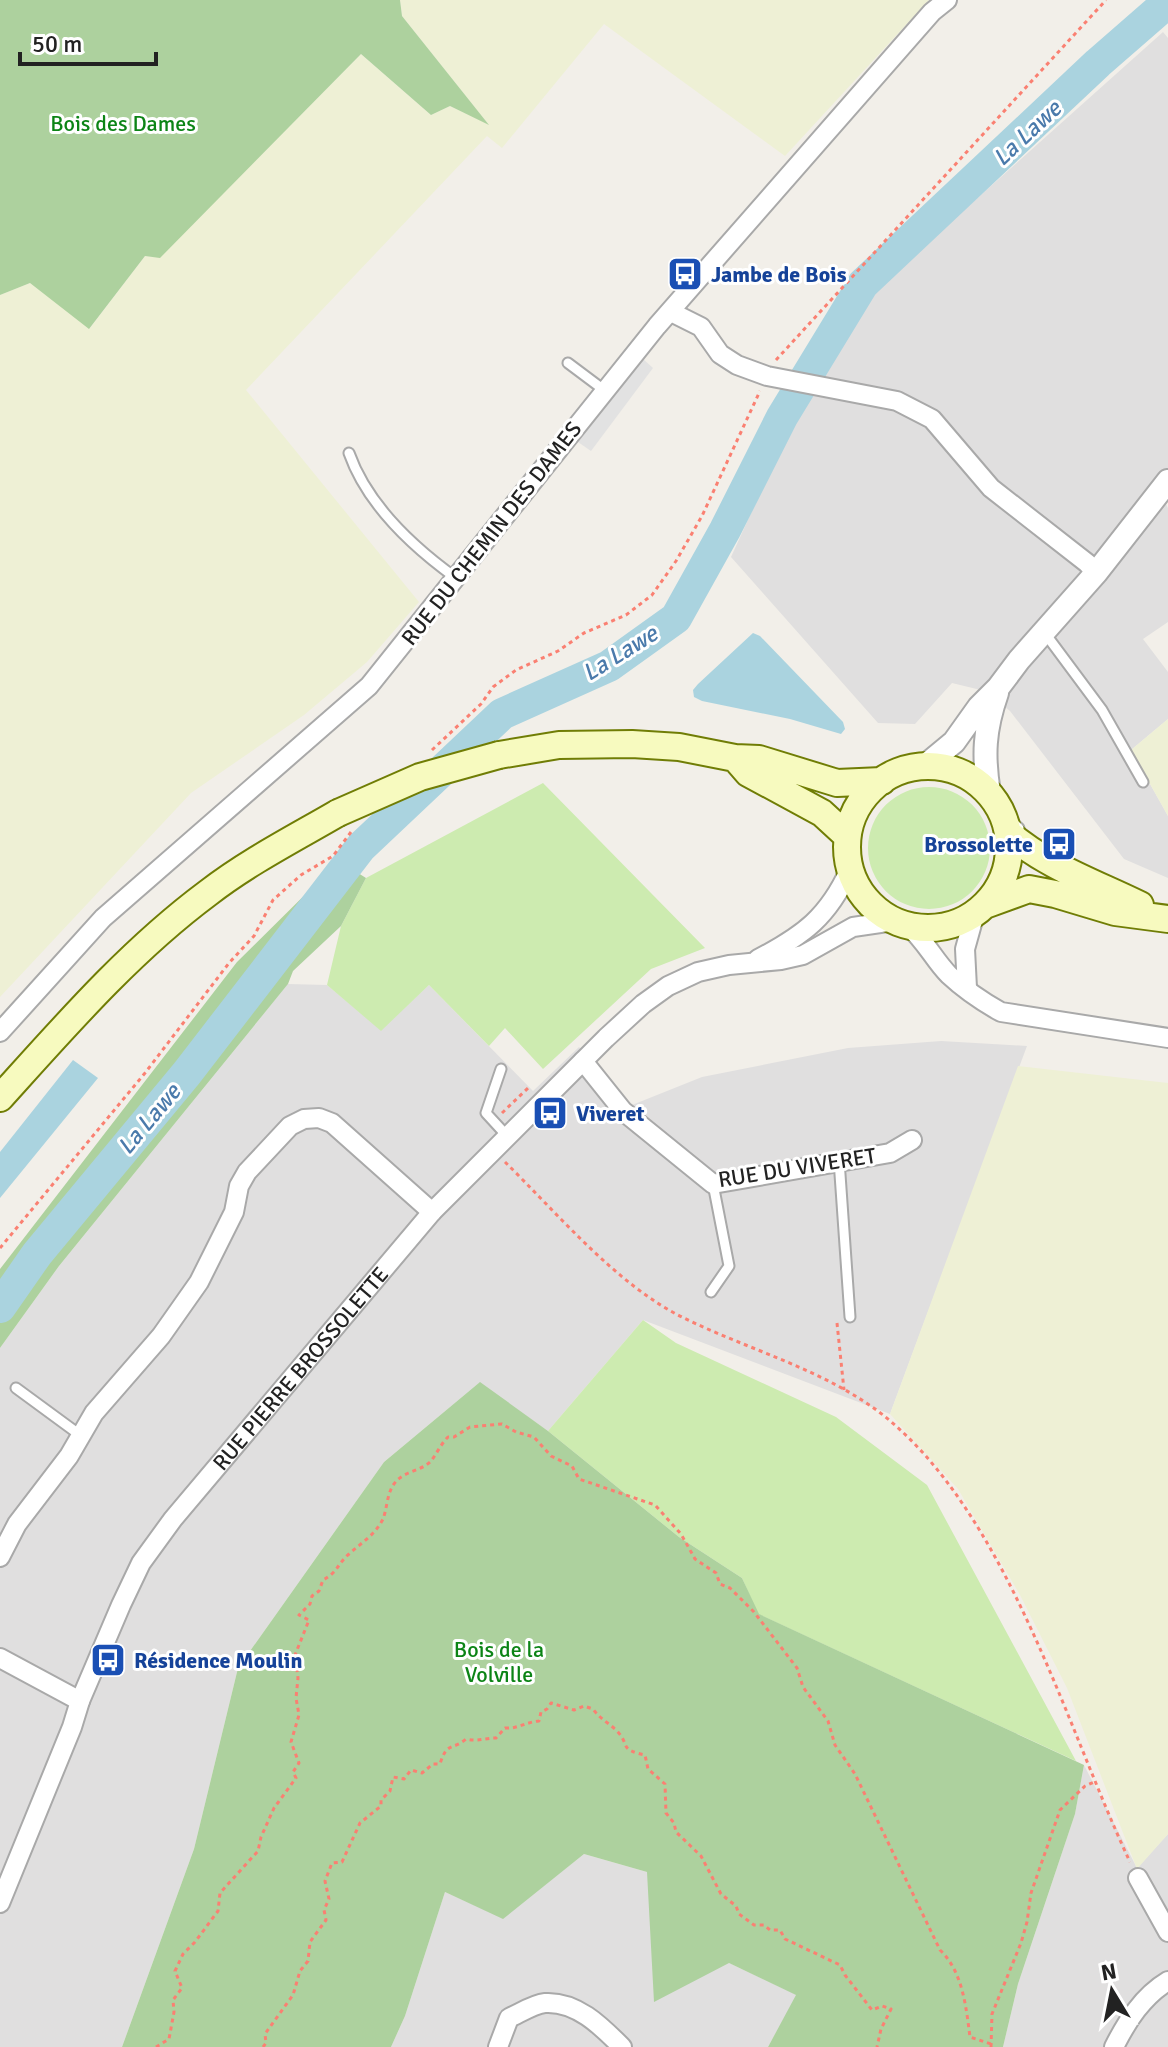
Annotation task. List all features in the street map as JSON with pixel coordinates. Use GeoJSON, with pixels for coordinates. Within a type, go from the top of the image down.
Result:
{"type":"FeatureCollection","features":[{"type":"Feature","properties":{"kind":"main road"},"geometry":{"type":"LineString","coordinates":[[0,1098],[68,1022],[124,966],[209,892],[338,813],[420,777],[499,755],[559,745],[632,744],[695,749],[735,758],[759,759],[837,783],[882,781]]}},
{"type":"Feature","properties":{"kind":"main road"},"geometry":{"type":"LineString","coordinates":[[735,758],[748,773],[822,813],[848,850],[855,882],[871,905],[901,923],[943,927],[1029,889],[1115,912],[1168,919]]}},
{"type":"Feature","properties":{"kind":"main road"},"geometry":{"type":"LineString","coordinates":[[848,850],[859,805],[882,781],[902,770],[925,766],[953,770],[978,784],[1008,819],[1019,843],[1076,876],[1168,919]]}},
{"type":"Feature","properties":{"kind":"main road"},"geometry":{"type":"LineString","coordinates":[[980,909],[997,889],[1005,872],[1009,852],[1008,819]]}},
{"type":"Feature","properties":{"kind":"street","name":"RUE DU CHEMIN DES DAMES"},"geometry":{"type":"LineString","coordinates":[[0,1032],[103,918],[369,686],[604,390],[932,12],[947,0]]}},
{"type":"Feature","properties":{"kind":"street"},"geometry":{"type":"LineString","coordinates":[[671,312],[701,327],[720,354],[737,365],[775,377],[897,401],[932,419],[991,488],[1096,573]]}},
{"type":"Feature","properties":{"kind":"street"},"geometry":{"type":"LineString","coordinates":[[925,766],[946,751],[979,707],[1096,573],[1168,481]]}},
{"type":"Feature","properties":{"kind":"street"},"geometry":{"type":"LineString","coordinates":[[998,688],[983,750],[1008,819]]}},
{"type":"Feature","properties":{"kind":"street","name":"RUE PIERRE BROSSOLETTE"},"geometry":{"type":"LineString","coordinates":[[752,962],[792,941],[814,924],[833,902],[848,850]]}},
{"type":"Feature","properties":{"kind":"street"},"geometry":{"type":"LineString","coordinates":[[967,988],[965,949],[980,909]]}},
{"type":"Feature","properties":{"kind":"street"},"geometry":{"type":"LineString","coordinates":[[901,923],[922,938],[949,974],[980,1000],[1001,1012],[1168,1038]]}},
{"type":"Feature","properties":{"kind":"street","name":"RUE PIERRE BROSSOLETTE"},"geometry":{"type":"LineString","coordinates":[[0,1903],[80,1701],[141,1563],[202,1483],[432,1212],[583,1061],[643,1004],[668,986],[698,972],[803,955],[853,927],[901,923]]}},
{"type":"Feature","properties":{"kind":"street","name":"RUE DU VIVERET"},"geometry":{"type":"LineString","coordinates":[[583,1061],[623,1111],[713,1184],[890,1153],[912,1140]]}},
{"type":"Feature","properties":{"kind":"street"},"geometry":{"type":"LineString","coordinates":[[0,1557],[17,1524],[69,1456],[94,1413],[161,1336],[199,1282],[234,1212],[239,1186],[247,1172],[290,1126],[304,1119],[319,1118],[332,1123],[432,1212]]}},
{"type":"Feature","properties":{"kind":"street"},"geometry":{"type":"LineString","coordinates":[[0,1658],[80,1701]]}},
{"type":"Feature","properties":{"kind":"street"},"geometry":{"type":"LineString","coordinates":[[1138,1878],[1168,1932]]}},
{"type":"Feature","properties":{"kind":"street"},"geometry":{"type":"LineString","coordinates":[[1114,2047],[1131,2015],[1168,1981]]}},
{"type":"Feature","properties":{"kind":"street"},"geometry":{"type":"LineString","coordinates":[[498,2047],[509,2018],[545,2003],[578,2010],[602,2027],[622,2047]]}},
{"type":"Feature","properties":{"kind":"lane"},"geometry":{"type":"LineString","coordinates":[[568,363],[604,390]]}},
{"type":"Feature","properties":{"kind":"lane"},"geometry":{"type":"LineString","coordinates":[[349,453],[357,473],[378,505],[427,556],[456,578]]}},
{"type":"Feature","properties":{"kind":"lane"},"geometry":{"type":"LineString","coordinates":[[1044,632],[1102,710],[1143,782]]}},
{"type":"Feature","properties":{"kind":"lane"},"geometry":{"type":"LineString","coordinates":[[695,749],[818,819],[848,850]]}},
{"type":"Feature","properties":{"kind":"lane"},"geometry":{"type":"LineString","coordinates":[[1081,865],[1132,893],[1168,919]]}},
{"type":"Feature","properties":{"kind":"lane"},"geometry":{"type":"LineString","coordinates":[[501,1069],[486,1113],[508,1137]]}},
{"type":"Feature","properties":{"kind":"lane"},"geometry":{"type":"LineString","coordinates":[[839,1160],[850,1317]]}},
{"type":"Feature","properties":{"kind":"lane"},"geometry":{"type":"LineString","coordinates":[[711,1292],[729,1266],[713,1184]]}},
{"type":"Feature","properties":{"kind":"lane"},"geometry":{"type":"LineString","coordinates":[[16,1388],[80,1435]]}},
{"type":"Feature","properties":{"kind":"path"},"geometry":{"type":"LineString","coordinates":[[775,377],[768,368],[1106,0]]}},
{"type":"Feature","properties":{"kind":"path"},"geometry":{"type":"LineString","coordinates":[[494,1151],[635,1290],[681,1317],[844,1390],[884,1416],[934,1466],[991,1547],[1063,1702],[1094,1782],[1138,1878]]}},
{"type":"Feature","properties":{"kind":"path"},"geometry":{"type":"LineString","coordinates":[[844,1390],[836,1318],[850,1317]]}},
{"type":"Feature","properties":{"kind":"path"},"geometry":{"type":"LineString","coordinates":[[156,2047],[169,2039],[173,2000],[182,1988],[175,1971],[183,1954],[218,1911],[220,1893],[258,1851],[274,1808],[296,1778],[293,1772],[299,1763],[291,1742],[299,1715],[295,1655],[309,1620],[299,1615],[319,1591],[323,1580],[335,1573],[347,1555],[377,1530],[391,1488],[402,1475],[430,1462],[437,1448],[448,1437],[454,1437],[470,1427],[502,1424],[534,1437],[551,1456],[572,1466],[579,1479],[655,1505],[681,1534],[695,1559],[716,1573],[720,1584],[730,1588],[754,1612],[797,1668],[803,1687],[828,1721],[835,1745],[855,1774],[940,1950],[950,1960],[964,1995],[970,2037],[991,2046],[992,2014],[1016,1956],[1027,1922],[1031,1893],[1060,1810],[1085,1786],[1094,1782]]}},
{"type":"Feature","properties":{"kind":"path"},"geometry":{"type":"LineString","coordinates":[[263,2047],[265,2034],[293,1995],[300,1971],[308,1961],[310,1942],[326,1920],[324,1910],[329,1899],[325,1881],[332,1863],[342,1862],[360,1823],[381,1806],[381,1800],[390,1791],[393,1777],[404,1779],[411,1770],[422,1773],[433,1764],[440,1764],[444,1750],[466,1739],[476,1742],[496,1738],[505,1728],[516,1729],[527,1722],[539,1721],[541,1712],[551,1703],[574,1710],[584,1706],[593,1709],[600,1719],[619,1733],[624,1747],[630,1752],[645,1755],[648,1769],[665,1784],[666,1813],[674,1823],[676,1832],[701,1856],[721,1894],[736,1906],[739,1914],[754,1925],[780,1930],[785,1939],[840,1965],[872,2010],[882,2006],[891,2009],[881,2029],[877,2047]]}},
{"type":"Feature","properties":{"kind":"shaded area"},"geometry":{"type":"Polygon","coordinates":[[[1163,32],[1168,38],[1168,622],[1143,639],[1168,672],[1168,719],[1131,750],[1168,816],[1168,878],[1124,859],[1010,711],[985,691],[952,683],[915,724],[878,723],[731,557],[794,419],[869,295],[1163,32]]]}},
{"type":"Feature","properties":{"kind":"shaded area"},"geometry":{"type":"Polygon","coordinates":[[[643,359],[653,368],[591,451],[578,442],[643,359]]]}},
{"type":"Feature","properties":{"kind":"shaded area"},"geometry":{"type":"Polygon","coordinates":[[[288,984],[327,985],[381,1030],[429,985],[533,1091],[579,1047],[632,1105],[702,1077],[848,1048],[941,1041],[1027,1046],[890,1414],[643,1320],[548,1431],[479,1383],[384,1462],[238,1668],[194,1849],[122,2047],[0,2047],[0,1348],[59,1266],[288,984]]]}},
{"type":"Feature","properties":{"kind":"shaded area"},"geometry":{"type":"Polygon","coordinates":[[[1084,1765],[1137,1868],[1168,1834],[1168,2047],[1003,2047],[1018,1984],[1075,1814],[1084,1765]]]}},
{"type":"Feature","properties":{"kind":"shaded area"},"geometry":{"type":"Polygon","coordinates":[[[584,1854],[647,1872],[729,1963],[797,1995],[768,2047],[391,2047],[405,2016],[445,1892],[503,1918],[584,1854]]]}},
{"type":"Feature","properties":{"kind":"green space","name":"Bois des Dames"},"geometry":{"type":"Polygon","coordinates":[[[0,0],[400,0],[402,16],[489,125],[450,106],[431,115],[361,54],[160,258],[145,256],[89,329],[30,283],[0,295],[0,0]]]}},
{"type":"Feature","properties":{"kind":"green space"},"geometry":{"type":"Polygon","coordinates":[[[400,0],[929,0],[785,156],[604,24],[502,148],[487,136],[246,390],[419,602],[367,662],[304,715],[191,793],[0,997],[0,295],[30,283],[90,328],[145,256],[160,257],[361,54],[431,115],[450,106],[488,124],[402,16],[400,0]]]}},
{"type":"Feature","properties":{"kind":"green space"},"geometry":{"type":"Polygon","coordinates":[[[1168,719],[1168,816],[1131,750],[1168,719]]]}},
{"type":"Feature","properties":{"kind":"green space"},"geometry":{"type":"Polygon","coordinates":[[[543,783],[705,948],[651,969],[543,1069],[505,1028],[489,1046],[429,985],[381,1031],[327,985],[341,926],[366,878],[543,783]]]}},
{"type":"Feature","properties":{"kind":"green space"},"geometry":{"type":"Polygon","coordinates":[[[929,787],[952,792],[972,805],[985,825],[990,848],[985,871],[972,891],[952,904],[929,909],[906,904],[886,891],[873,871],[868,848],[873,825],[886,805],[906,792],[929,787]]]}},
{"type":"Feature","properties":{"kind":"green space"},"geometry":{"type":"Polygon","coordinates":[[[339,861],[366,878],[341,926],[293,971],[288,984],[59,1266],[0,1348],[0,1269],[237,962],[339,861]]]}},
{"type":"Feature","properties":{"kind":"green space"},"geometry":{"type":"Polygon","coordinates":[[[1018,1066],[1168,1083],[1168,1834],[1137,1869],[1067,1688],[1020,1595],[958,1489],[890,1414],[1018,1066]]]}},
{"type":"Feature","properties":{"kind":"green space"},"geometry":{"type":"Polygon","coordinates":[[[643,1320],[676,1343],[836,1417],[927,1485],[1076,1761],[758,1614],[742,1578],[679,1537],[548,1431],[643,1320]]]}},
{"type":"Feature","properties":{"kind":"green space","name":"Bois de la Volville"},"geometry":{"type":"Polygon","coordinates":[[[480,1382],[548,1431],[679,1537],[742,1578],[759,1614],[1084,1765],[1075,1814],[1018,1984],[1003,2047],[768,2047],[796,1995],[729,1963],[654,2002],[647,1872],[584,1854],[503,1919],[445,1892],[405,2016],[391,2047],[122,2047],[194,1849],[238,1668],[384,1462],[480,1382]]]}},
{"type":"Feature","properties":{"kind":"water"},"geometry":{"type":"Polygon","coordinates":[[[753,633],[760,636],[843,722],[845,729],[841,734],[694,697],[693,690],[698,684],[753,633]]]}},
{"type":"Feature","properties":{"kind":"water"},"geometry":{"type":"Polygon","coordinates":[[[73,1060],[98,1078],[0,1198],[0,1152],[73,1060]]]}},
{"type":"Feature","properties":{"kind":"waterway","name":"La Lawe"},"geometry":{"type":"LineString","coordinates":[[0,1307],[37,1254],[187,1073],[361,847],[502,714],[609,666],[676,618],[782,417],[863,284],[1098,63],[1168,2]]}},
{"type":"Feature","properties":{"kind":"place","name":"Jambe de Bois"},"geometry":{"type":"Point","coordinates":[685,274]}},
{"type":"Feature","properties":{"kind":"place","name":"Brossolette"},"geometry":{"type":"Point","coordinates":[1059,844]}},
{"type":"Feature","properties":{"kind":"place","name":"Viveret"},"geometry":{"type":"Point","coordinates":[550,1113]}},
{"type":"Feature","properties":{"kind":"place","name":"Résidence Moulin"},"geometry":{"type":"Point","coordinates":[108,1660]}}]}
